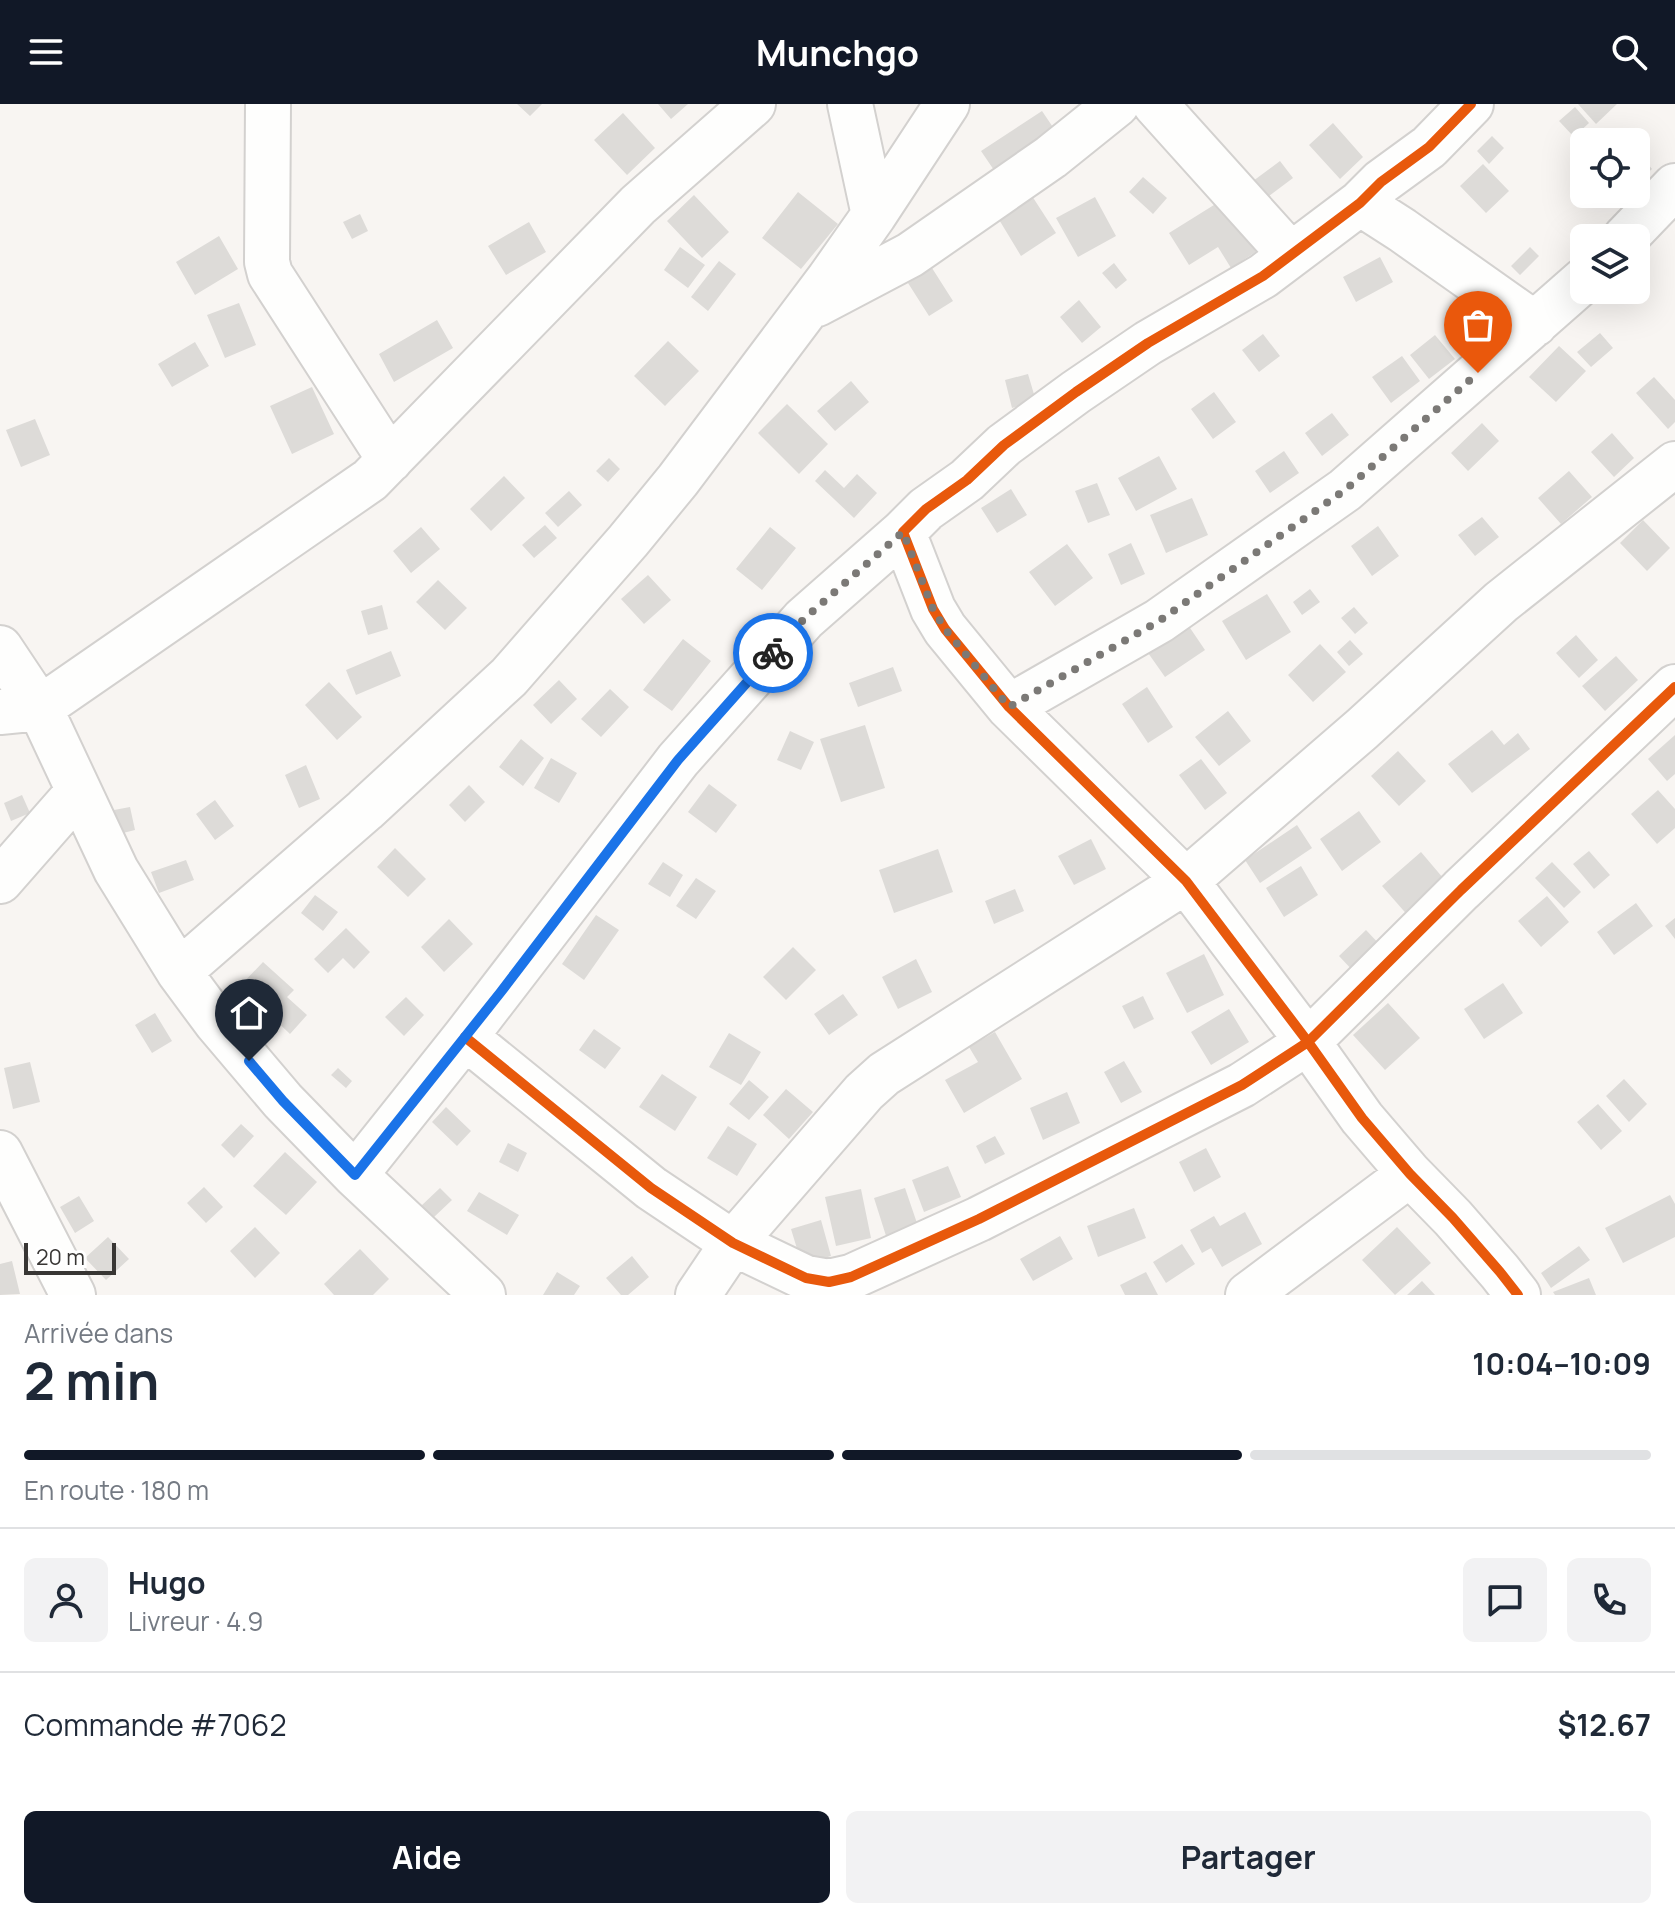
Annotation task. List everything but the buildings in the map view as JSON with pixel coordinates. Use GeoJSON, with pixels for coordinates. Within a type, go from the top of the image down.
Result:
{"type":"FeatureCollection","features":[{"type":"Feature","properties":{"kind":"street"},"geometry":{"type":"LineString","coordinates":[[268,104],[267,262],[270,274],[390,460]]}},
{"type":"Feature","properties":{"kind":"street"},"geometry":{"type":"LineString","coordinates":[[20,710],[370,480],[638,205],[753,104]]}},
{"type":"Feature","properties":{"kind":"street"},"geometry":{"type":"LineString","coordinates":[[850,104],[874,215]]}},
{"type":"Feature","properties":{"kind":"street"},"geometry":{"type":"LineString","coordinates":[[179,972],[365,810],[509,677],[668,492],[806,310],[874,215],[947,104]]}},
{"type":"Feature","properties":{"kind":"street"},"geometry":{"type":"LineString","coordinates":[[806,310],[910,255],[1051,157],[1117,104]]}},
{"type":"Feature","properties":{"kind":"street"},"geometry":{"type":"LineString","coordinates":[[1155,104],[1290,254]]}},
{"type":"Feature","properties":{"kind":"street"},"geometry":{"type":"LineString","coordinates":[[355,1175],[678,760],[804,619],[926,509],[967,480],[1004,445],[1148,343],[1263,276],[1429,147],[1471,104]]}},
{"type":"Feature","properties":{"kind":"street"},"geometry":{"type":"LineString","coordinates":[[1638,224],[1675,186]]}},
{"type":"Feature","properties":{"kind":"street"},"geometry":{"type":"LineString","coordinates":[[1360,203],[1535,324]]}},
{"type":"Feature","properties":{"kind":"street"},"geometry":{"type":"LineString","coordinates":[[1009,707],[1159,621],[1345,490],[1570,293]]}},
{"type":"Feature","properties":{"kind":"street"},"geometry":{"type":"LineString","coordinates":[[698,1295],[733,1243],[864,1092],[884,1074],[1186,881],[1362,729],[1501,602],[1675,464]]}},
{"type":"Feature","properties":{"kind":"street"},"geometry":{"type":"LineString","coordinates":[[903,532],[933,609],[945,629],[1009,707],[1186,881],[1362,1118],[1518,1295]]}},
{"type":"Feature","properties":{"kind":"street"},"geometry":{"type":"LineString","coordinates":[[0,648],[20,710],[78,792],[116,870],[179,972],[216,1022],[283,1101],[355,1175],[483,1295]]}},
{"type":"Feature","properties":{"kind":"street"},"geometry":{"type":"LineString","coordinates":[[465,1037],[651,1188],[733,1243],[806,1278],[829,1282],[851,1277],[979,1219],[1242,1085],[1308,1042],[1461,890],[1675,687]]}},
{"type":"Feature","properties":{"kind":"street"},"geometry":{"type":"LineString","coordinates":[[0,881],[78,792]]}},
{"type":"Feature","properties":{"kind":"street"},"geometry":{"type":"LineString","coordinates":[[0,1153],[73,1295]]}},
{"type":"Feature","properties":{"kind":"street"},"geometry":{"type":"LineString","coordinates":[[1248,1295],[1410,1174]]}},
{"type":"Feature","properties":{"kind":"cycle path"},"geometry":{"type":"LineString","coordinates":[[1471,104],[1429,147],[1381,182],[1360,203],[1263,276],[1148,343],[1076,392],[1004,445],[967,480],[926,509],[903,532],[933,609],[945,629],[1009,707],[1186,881],[1362,1118],[1518,1295]]}},
{"type":"Feature","properties":{"kind":"cycle path"},"geometry":{"type":"LineString","coordinates":[[465,1037],[651,1188],[733,1243],[806,1278],[829,1282],[851,1277],[979,1219],[1242,1085],[1308,1042],[1461,890],[1675,687]]}},
{"type":"Feature","properties":{"kind":"way so far"},"geometry":{"type":"LineString","coordinates":[[773,653],[804,619],[903,532],[933,609],[945,629],[1009,707],[1159,621],[1345,490],[1478,373]]}},
{"type":"Feature","properties":{"kind":"route"},"geometry":{"type":"LineString","coordinates":[[249,1061],[355,1175],[500,993],[678,760],[773,653]]}}]}
